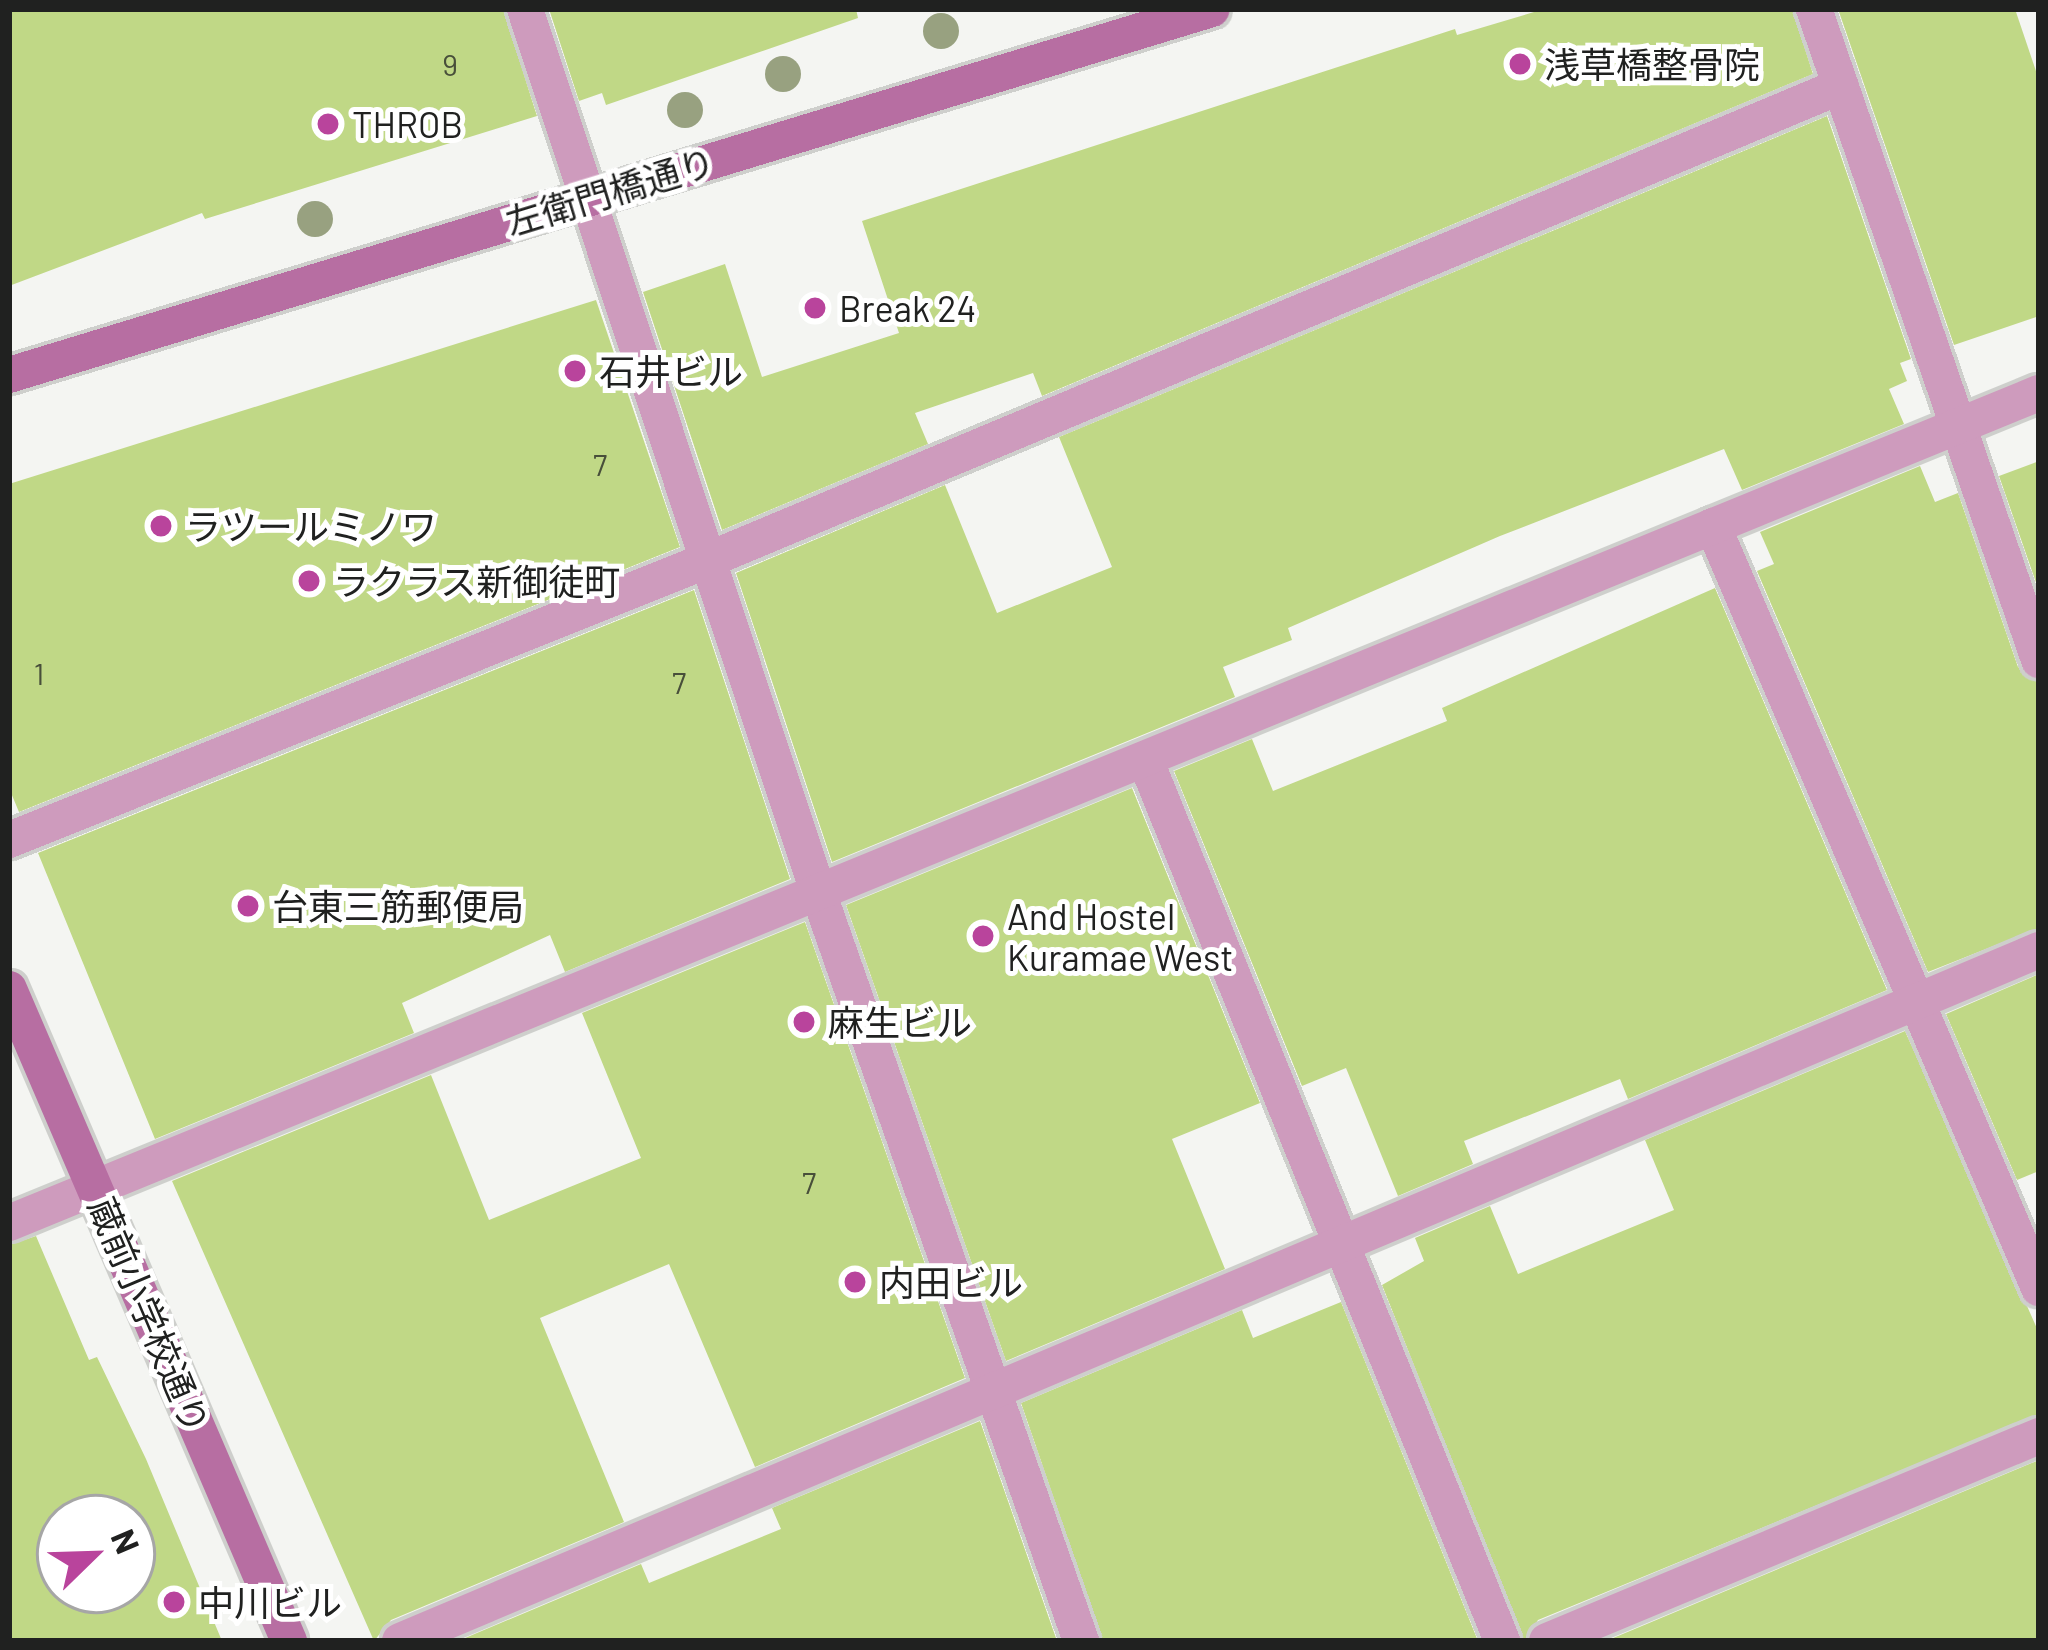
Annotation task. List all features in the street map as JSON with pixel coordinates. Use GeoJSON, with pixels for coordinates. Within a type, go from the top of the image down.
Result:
{"type":"FeatureCollection","features":[{"type":"Feature","properties":{"kind":"street"},"geometry":{"type":"LineString","coordinates":[[525,9],[818,892],[1081,1641]]}},
{"type":"Feature","properties":{"kind":"street","name":"左衛門橋通り"},"geometry":{"type":"LineString","coordinates":[[9,375],[1212,9]]}},
{"type":"Feature","properties":{"kind":"street"},"geometry":{"type":"LineString","coordinates":[[1814,9],[2039,660]]}},
{"type":"Feature","properties":{"kind":"street"},"geometry":{"type":"LineString","coordinates":[[9,840],[708,560],[1841,86]]}},
{"type":"Feature","properties":{"kind":"street"},"geometry":{"type":"LineString","coordinates":[[9,1223],[2039,393]]}},
{"type":"Feature","properties":{"kind":"street"},"geometry":{"type":"LineString","coordinates":[[1713,526],[2039,1288]]}},
{"type":"Feature","properties":{"kind":"street"},"geometry":{"type":"LineString","coordinates":[[1145,759],[1346,1244],[1502,1641]]}},
{"type":"Feature","properties":{"kind":"street"},"geometry":{"type":"LineString","coordinates":[[400,1641],[1917,1006],[2039,950]]}},
{"type":"Feature","properties":{"kind":"street","name":"蔵前小学校通り"},"geometry":{"type":"LineString","coordinates":[[9,989],[290,1641]]}},
{"type":"Feature","properties":{"kind":"street"},"geometry":{"type":"LineString","coordinates":[[1547,1641],[2039,1436]]}},
{"type":"Feature","properties":{"kind":"building"},"geometry":{"type":"Polygon","coordinates":[[[9,9],[503,9],[537,116],[205,219],[202,213],[9,286],[9,9]]]}},
{"type":"Feature","properties":{"kind":"building"},"geometry":{"type":"Polygon","coordinates":[[[549,9],[856,9],[858,18],[606,105],[602,93],[579,101],[549,9]]]}},
{"type":"Feature","properties":{"kind":"building"},"geometry":{"type":"Polygon","coordinates":[[[1544,9],[1792,9],[1813,74],[1042,396],[1033,373],[915,413],[928,444],[722,530],[643,292],[725,264],[762,377],[899,333],[862,221],[1455,29],[1457,35],[1544,9]]]}},
{"type":"Feature","properties":{"kind":"building"},"geometry":{"type":"Polygon","coordinates":[[[1838,9],[2015,9],[2039,80],[2039,316],[1954,345],[1838,9]]]}},
{"type":"Feature","properties":{"kind":"building"},"geometry":{"type":"Polygon","coordinates":[[[1827,116],[1911,359],[1900,363],[1907,381],[1889,389],[1904,424],[1742,490],[1724,449],[1500,536],[1288,628],[1292,640],[1223,667],[1235,697],[832,862],[736,573],[945,485],[997,613],[1112,567],[1059,437],[1827,116]]]}},
{"type":"Feature","properties":{"kind":"building"},"geometry":{"type":"Polygon","coordinates":[[[596,300],[680,547],[19,812],[9,788],[9,484],[596,300]]]}},
{"type":"Feature","properties":{"kind":"building"},"geometry":{"type":"Polygon","coordinates":[[[2039,461],[2039,591],[1999,476],[2039,461]]]}},
{"type":"Feature","properties":{"kind":"building"},"geometry":{"type":"Polygon","coordinates":[[[1920,466],[1935,502],[1958,493],[2018,667],[2039,682],[2039,928],[1928,972],[1757,571],[1774,564],[1760,532],[1920,466]]]}},
{"type":"Feature","properties":{"kind":"building"},"geometry":{"type":"Polygon","coordinates":[[[1715,588],[1887,990],[1628,1099],[1620,1079],[1464,1141],[1473,1164],[1398,1196],[1346,1068],[1302,1086],[1174,771],[1252,739],[1273,791],[1447,721],[1442,708],[1715,588]]]}},
{"type":"Feature","properties":{"kind":"building"},"geometry":{"type":"Polygon","coordinates":[[[694,590],[790,879],[565,972],[550,935],[402,1003],[414,1033],[155,1139],[38,853],[694,590]]]}},
{"type":"Feature","properties":{"kind":"building"},"geometry":{"type":"Polygon","coordinates":[[[1132,788],[1260,1103],[1172,1139],[1225,1269],[1006,1361],[846,905],[1132,788]]]}},
{"type":"Feature","properties":{"kind":"building"},"geometry":{"type":"Polygon","coordinates":[[[805,922],[965,1378],[755,1467],[669,1264],[540,1318],[624,1522],[391,1620],[374,1641],[172,1181],[431,1075],[489,1220],[641,1158],[582,1013],[805,922]]]}},
{"type":"Feature","properties":{"kind":"building"},"geometry":{"type":"Polygon","coordinates":[[[2039,974],[2039,1171],[2017,1180],[1946,1014],[2039,974]]]}},
{"type":"Feature","properties":{"kind":"building"},"geometry":{"type":"Polygon","coordinates":[[[1905,1031],[2039,1333],[2039,1414],[1538,1620],[1524,1641],[1382,1285],[1424,1261],[1415,1238],[1490,1206],[1518,1274],[1674,1210],[1645,1140],[1905,1031]]]}},
{"type":"Feature","properties":{"kind":"building"},"geometry":{"type":"Polygon","coordinates":[[[36,1236],[89,1360],[97,1357],[146,1459],[222,1641],[9,1641],[9,1245],[36,1236]]]}},
{"type":"Feature","properties":{"kind":"building"},"geometry":{"type":"Polygon","coordinates":[[[1341,1302],[1478,1641],[1103,1641],[1021,1403],[1242,1310],[1253,1338],[1341,1302]]]}},
{"type":"Feature","properties":{"kind":"building"},"geometry":{"type":"Polygon","coordinates":[[[980,1421],[1057,1641],[458,1641],[641,1564],[649,1583],[781,1529],[772,1508],[980,1421]]]}},
{"type":"Feature","properties":{"kind":"building"},"geometry":{"type":"Polygon","coordinates":[[[2039,1460],[2039,1641],[1606,1641],[2039,1460]]]}},
{"type":"Feature","properties":{"kind":"place","name":"浅草橋整骨院"},"geometry":{"type":"Point","coordinates":[1520,64]}},
{"type":"Feature","properties":{"kind":"place","name":"THROB"},"geometry":{"type":"Point","coordinates":[328,124]}},
{"type":"Feature","properties":{"kind":"place","name":"Break 24"},"geometry":{"type":"Point","coordinates":[815,308]}},
{"type":"Feature","properties":{"kind":"place","name":"石井ビル"},"geometry":{"type":"Point","coordinates":[575,371]}},
{"type":"Feature","properties":{"kind":"place","name":"ラツールミノワ"},"geometry":{"type":"Point","coordinates":[161,526]}},
{"type":"Feature","properties":{"kind":"place","name":"ラクラス新御徒町"},"geometry":{"type":"Point","coordinates":[309,581]}},
{"type":"Feature","properties":{"kind":"place","name":"台東三筋郵便局"},"geometry":{"type":"Point","coordinates":[248,906]}},
{"type":"Feature","properties":{"kind":"place","name":"And Hostel Kuramae West"},"geometry":{"type":"Point","coordinates":[983,936]}},
{"type":"Feature","properties":{"kind":"place","name":"麻生ビル"},"geometry":{"type":"Point","coordinates":[804,1022]}},
{"type":"Feature","properties":{"kind":"place","name":"内田ビル"},"geometry":{"type":"Point","coordinates":[855,1282]}},
{"type":"Feature","properties":{"kind":"place","name":"中川ビル"},"geometry":{"type":"Point","coordinates":[174,1602]}}]}
